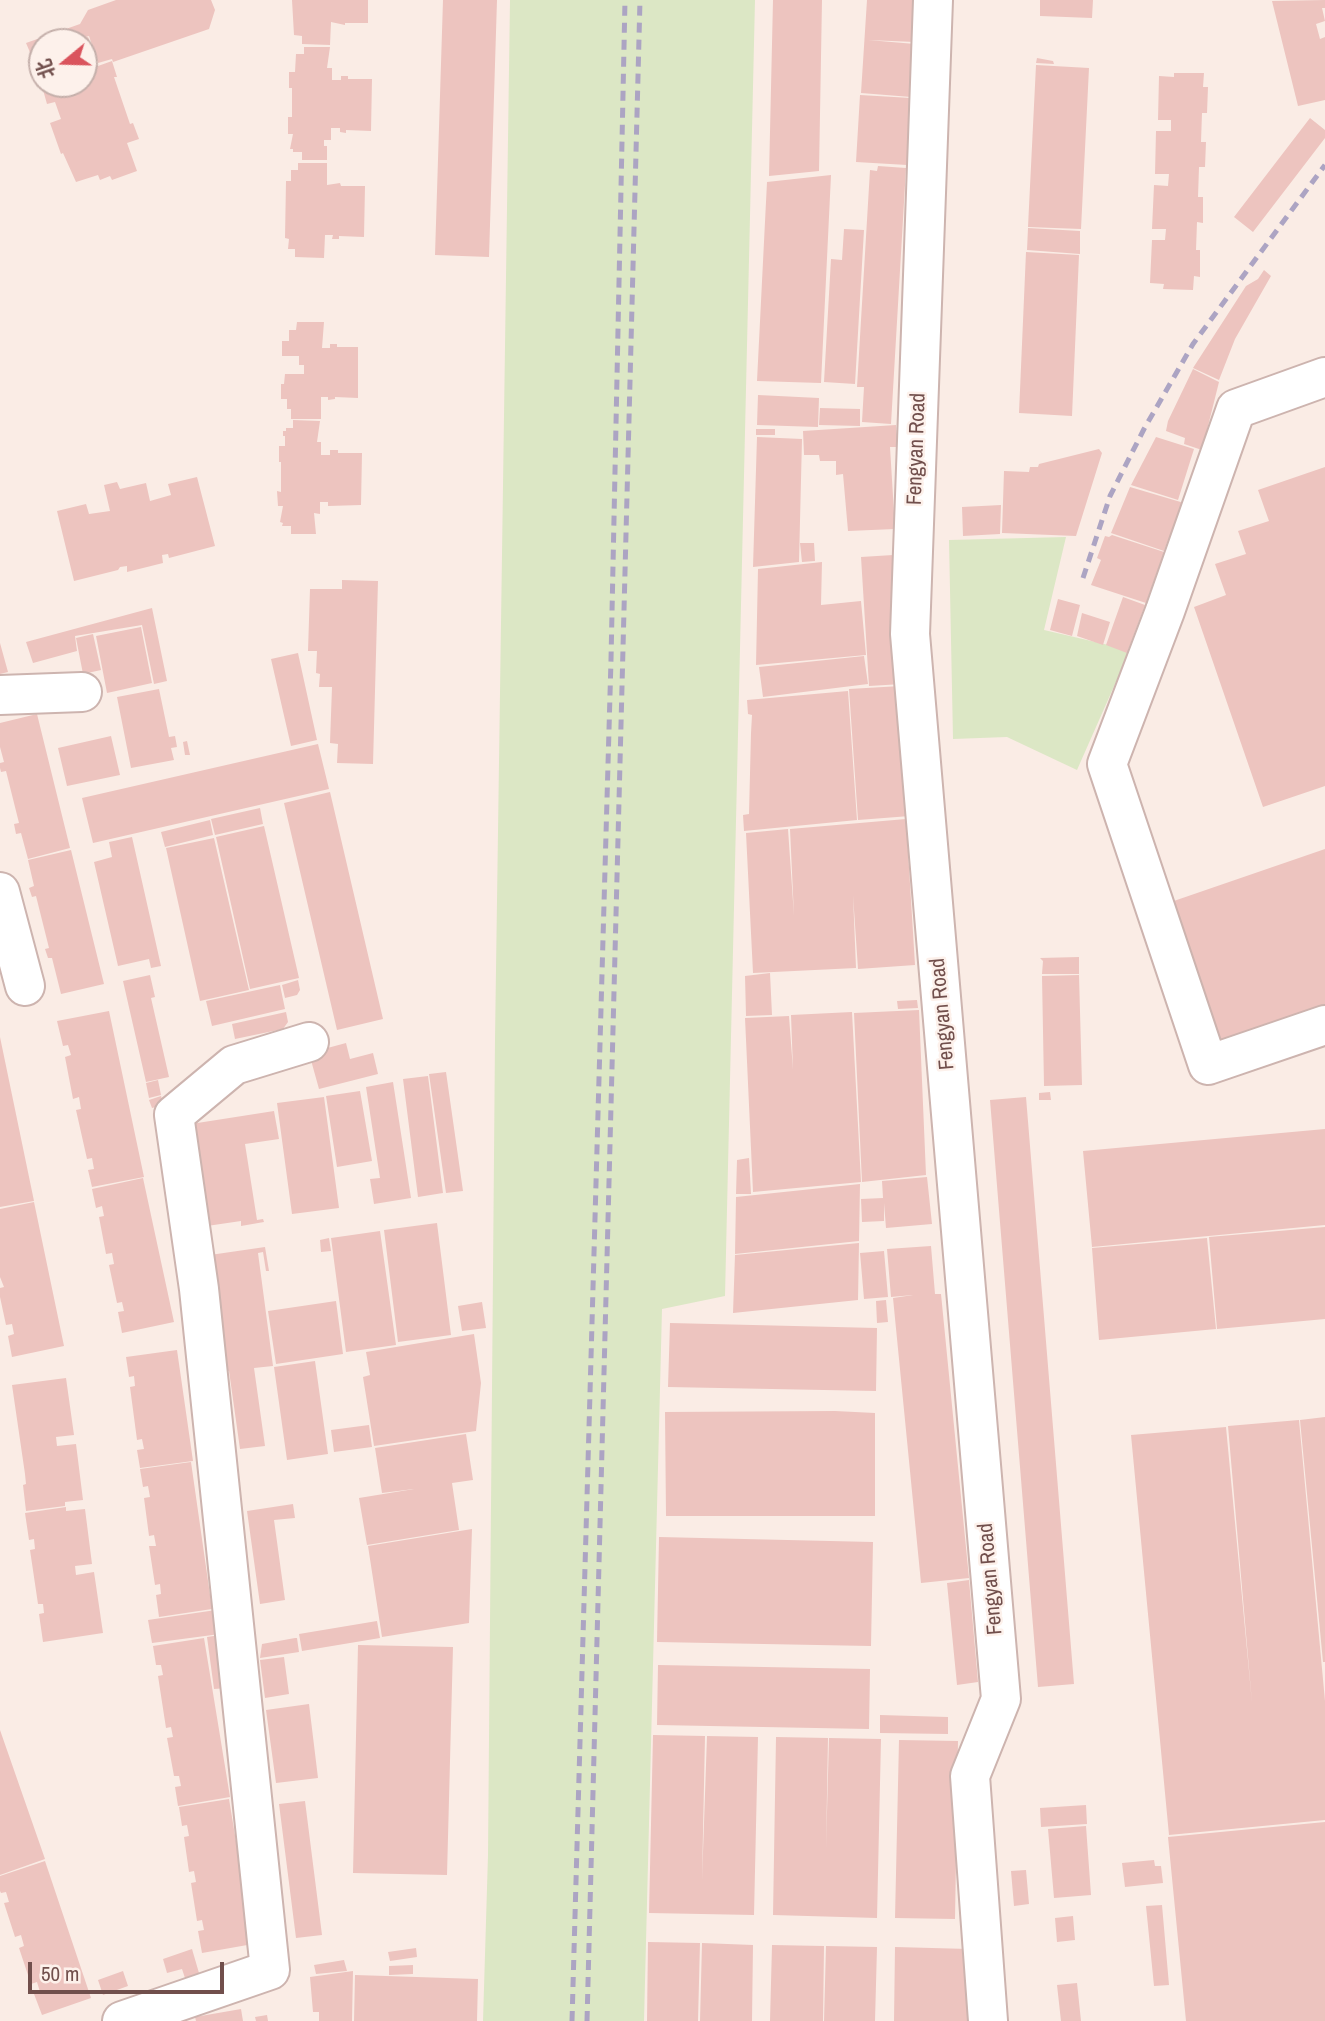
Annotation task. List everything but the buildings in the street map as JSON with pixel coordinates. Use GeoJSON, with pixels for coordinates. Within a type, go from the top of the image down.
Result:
{"type":"FeatureCollection","features":[{"type":"Feature","properties":{"kind":"street","name":"Fengyan Road"},"geometry":{"type":"LineString","coordinates":[[933,0],[910,634],[1001,1699],[970,1776],[988,2021]]}},
{"type":"Feature","properties":{"kind":"street"},"geometry":{"type":"LineString","coordinates":[[1325,377],[1236,409],[1165,611],[1107,764],[1208,1065],[1325,1025]]}},
{"type":"Feature","properties":{"kind":"street"},"geometry":{"type":"LineString","coordinates":[[0,695],[82,692]]}},
{"type":"Feature","properties":{"kind":"street"},"geometry":{"type":"LineString","coordinates":[[0,892],[25,986]]}},
{"type":"Feature","properties":{"kind":"street"},"geometry":{"type":"LineString","coordinates":[[122,2021],[270,1969],[199,1289],[174,1115],[234,1065],[309,1042]]}},
{"type":"Feature","properties":{"kind":"green space"},"geometry":{"type":"Polygon","coordinates":[[[510,0],[755,0],[725,1296],[662,1309],[644,2021],[483,2021],[488,1855],[495,1039],[510,0]]]}},
{"type":"Feature","properties":{"kind":"green space"},"geometry":{"type":"Polygon","coordinates":[[[1066,537],[1044,630],[1130,650],[1077,770],[1007,737],[953,739],[949,540],[1066,537]]]}},
{"type":"Feature","properties":{"kind":"railway"},"geometry":{"type":"LineString","coordinates":[[572,2021],[611,660],[625,0]]}},
{"type":"Feature","properties":{"kind":"railway"},"geometry":{"type":"LineString","coordinates":[[587,2021],[640,0]]}},
{"type":"Feature","properties":{"kind":"railway"},"geometry":{"type":"LineString","coordinates":[[1083,578],[1110,496],[1144,429],[1193,344],[1325,165]]}}]}
